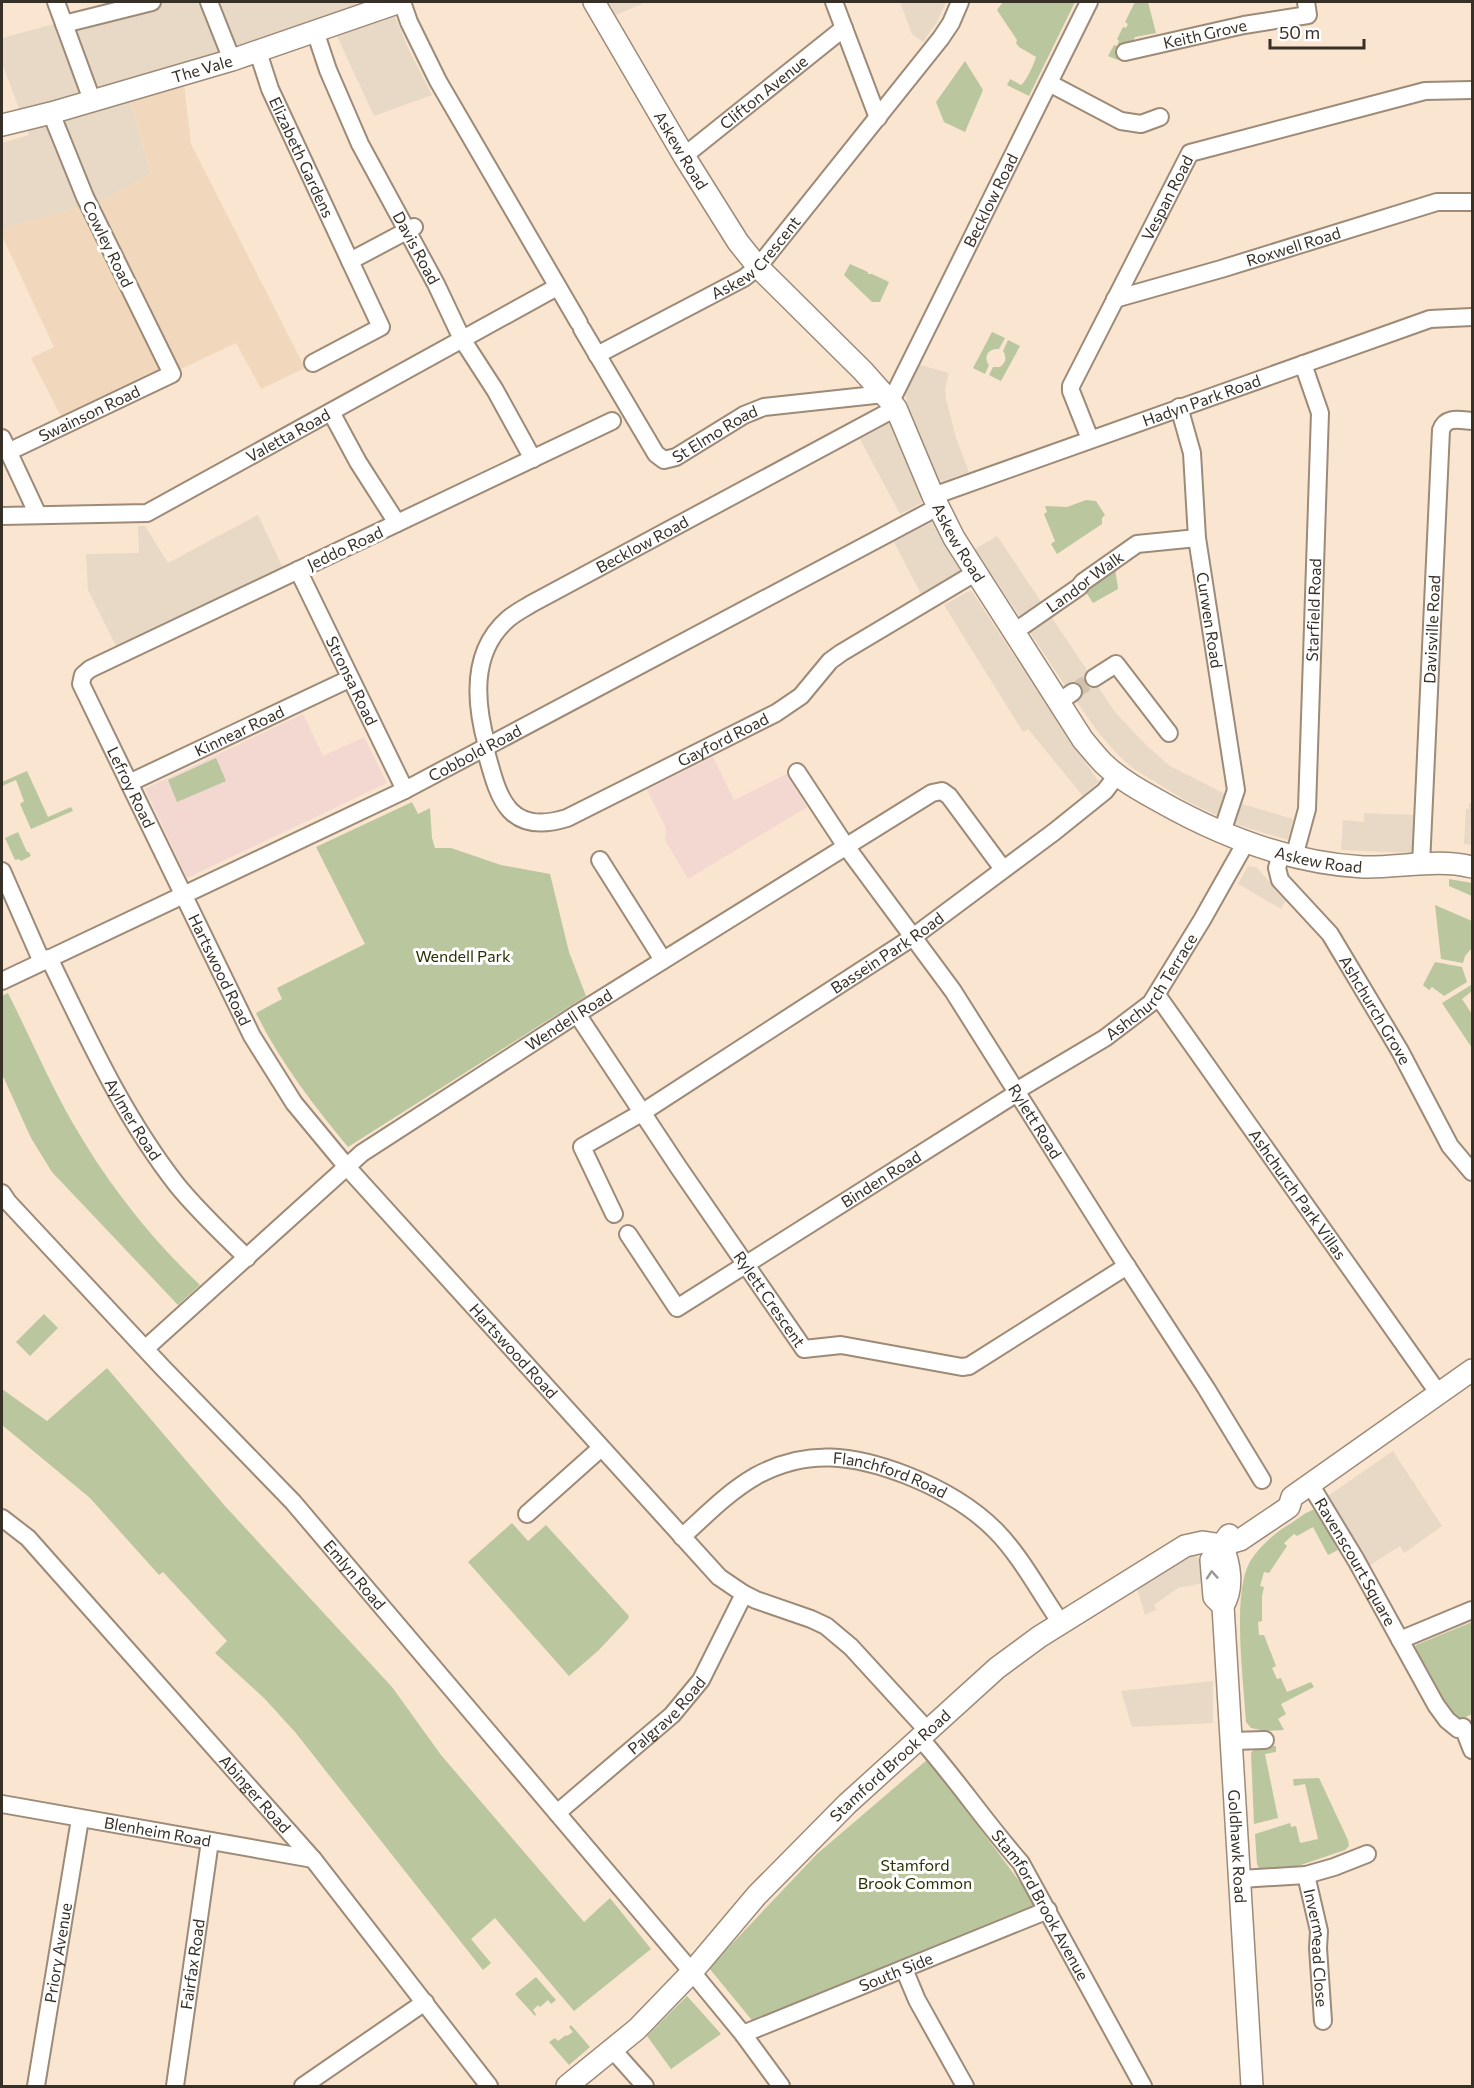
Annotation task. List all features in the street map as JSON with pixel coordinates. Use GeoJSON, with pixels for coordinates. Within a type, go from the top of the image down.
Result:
{"type":"FeatureCollection","features":[{"type":"Feature","properties":{"kind":"main road","name":"The Vale"},"geometry":{"type":"LineString","coordinates":[[2,125],[258,52],[315,31],[359,8],[401,2]]}},
{"type":"Feature","properties":{"kind":"main road","name":"Askew Road"},"geometry":{"type":"LineString","coordinates":[[594,2],[684,156],[738,242],[758,267],[890,401],[935,501],[975,573],[1014,632],[1066,697],[1083,740],[1103,763],[1117,775],[1172,808],[1246,842],[1288,856],[1366,867],[1458,864],[1473,867]]}},
{"type":"Feature","properties":{"kind":"main road"},"geometry":{"type":"LineString","coordinates":[[1222,1545],[1239,1540],[1289,1507],[1292,1497],[1473,1370]]}},
{"type":"Feature","properties":{"kind":"main road","name":"Stamford Brook Road"},"geometry":{"type":"LineString","coordinates":[[567,2086],[637,2029],[692,1972],[757,1895],[861,1791],[998,1668],[1061,1623],[1185,1546],[1203,1542],[1222,1545]]}},
{"type":"Feature","properties":{"kind":"main road","name":"Goldhawk Road"},"geometry":{"type":"LineString","coordinates":[[1222,1545],[1229,1560],[1229,1595],[1222,1606],[1241,1879],[1252,2086]]}},
{"type":"Feature","properties":{"kind":"street"},"geometry":{"type":"LineString","coordinates":[[56,2],[92,100]]}},
{"type":"Feature","properties":{"kind":"street"},"geometry":{"type":"LineString","coordinates":[[64,24],[152,2]]}},
{"type":"Feature","properties":{"kind":"street"},"geometry":{"type":"LineString","coordinates":[[209,2],[232,60]]}},
{"type":"Feature","properties":{"kind":"street","name":"St Elmo Road"},"geometry":{"type":"LineString","coordinates":[[401,2],[438,81],[656,454],[664,460],[676,457],[744,415],[764,407],[890,401]]}},
{"type":"Feature","properties":{"kind":"street"},"geometry":{"type":"LineString","coordinates":[[834,2],[878,118]]}},
{"type":"Feature","properties":{"kind":"street","name":"Askew Crescent"},"geometry":{"type":"LineString","coordinates":[[597,355],[744,278],[758,267],[941,38],[951,23],[960,2]]}},
{"type":"Feature","properties":{"kind":"street","name":"Becklow Road"},"geometry":{"type":"LineString","coordinates":[[486,747],[480,716],[479,673],[486,649],[508,619],[890,401],[1089,2]]}},
{"type":"Feature","properties":{"kind":"street","name":"Keith Grove"},"geometry":{"type":"LineString","coordinates":[[1125,52],[1244,25],[1308,15],[1305,2]]}},
{"type":"Feature","properties":{"kind":"street","name":"Clifton Avenue"},"geometry":{"type":"LineString","coordinates":[[684,156],[844,28]]}},
{"type":"Feature","properties":{"kind":"street","name":"Davis Road"},"geometry":{"type":"LineString","coordinates":[[315,31],[328,70],[360,144],[410,229],[462,339],[495,390],[533,459]]}},
{"type":"Feature","properties":{"kind":"street","name":"Elizabeth Gardens"},"geometry":{"type":"LineString","coordinates":[[258,52],[270,89],[381,327],[313,363]]}},
{"type":"Feature","properties":{"kind":"street"},"geometry":{"type":"LineString","coordinates":[[1049,83],[1120,121],[1141,124],[1160,117]]}},
{"type":"Feature","properties":{"kind":"street","name":"Vespan Road"},"geometry":{"type":"LineString","coordinates":[[1090,440],[1071,386],[1190,153],[1425,91],[1473,90]]}},
{"type":"Feature","properties":{"kind":"street","name":"Cowley Road"},"geometry":{"type":"LineString","coordinates":[[51,112],[85,197],[172,374]]}},
{"type":"Feature","properties":{"kind":"street","name":"Roxwell Road"},"geometry":{"type":"LineString","coordinates":[[1115,299],[1437,202],[1473,201]]}},
{"type":"Feature","properties":{"kind":"street"},"geometry":{"type":"LineString","coordinates":[[350,261],[410,229]]}},
{"type":"Feature","properties":{"kind":"street","name":"Valetta Road"},"geometry":{"type":"LineString","coordinates":[[2,516],[147,513],[557,287]]}},
{"type":"Feature","properties":{"kind":"street","name":"Hadyn Park Road"},"geometry":{"type":"LineString","coordinates":[[935,501],[1179,407],[1430,319],[1473,316]]}},
{"type":"Feature","properties":{"kind":"street","name":"Starfield Road"},"geometry":{"type":"LineString","coordinates":[[1288,856],[1307,809],[1320,413],[1303,364]]}},
{"type":"Feature","properties":{"kind":"street","name":"Swainson Road"},"geometry":{"type":"LineString","coordinates":[[5,445],[172,374]]}},
{"type":"Feature","properties":{"kind":"street","name":"Curwen Road"},"geometry":{"type":"LineString","coordinates":[[1179,407],[1192,453],[1197,538],[1236,790],[1222,832]]}},
{"type":"Feature","properties":{"kind":"street"},"geometry":{"type":"LineString","coordinates":[[331,412],[358,462],[397,523]]}},
{"type":"Feature","properties":{"kind":"street","name":"Davisville Road"},"geometry":{"type":"LineString","coordinates":[[1421,865],[1441,430],[1443,424],[1449,420],[1473,421]]}},
{"type":"Feature","properties":{"kind":"street","name":"Jeddo Road"},"geometry":{"type":"LineString","coordinates":[[82,679],[90,669],[612,421]]}},
{"type":"Feature","properties":{"kind":"street"},"geometry":{"type":"LineString","coordinates":[[5,445],[38,515]]}},
{"type":"Feature","properties":{"kind":"street","name":"Cobbold Road"},"geometry":{"type":"LineString","coordinates":[[2,981],[405,790],[935,501]]}},
{"type":"Feature","properties":{"kind":"street","name":"Landor Walk"},"geometry":{"type":"LineString","coordinates":[[1014,632],[1137,544],[1197,538]]}},
{"type":"Feature","properties":{"kind":"street","name":"Stronsa Road"},"geometry":{"type":"LineString","coordinates":[[298,570],[349,679],[405,790]]}},
{"type":"Feature","properties":{"kind":"street","name":"Gayford Road"},"geometry":{"type":"LineString","coordinates":[[486,747],[497,792],[510,810],[525,820],[539,823],[567,818],[776,713],[801,696],[830,661],[841,653],[975,573]]}},
{"type":"Feature","properties":{"kind":"street"},"geometry":{"type":"LineString","coordinates":[[1094,678],[1116,664],[1169,733]]}},
{"type":"Feature","properties":{"kind":"street","name":"Lefroy Road"},"geometry":{"type":"LineString","coordinates":[[82,679],[84,692],[183,895]]}},
{"type":"Feature","properties":{"kind":"street","name":"Kinnear Road"},"geometry":{"type":"LineString","coordinates":[[129,783],[349,679]]}},
{"type":"Feature","properties":{"kind":"street","name":"Rylett Road"},"geometry":{"type":"LineString","coordinates":[[797,772],[845,845],[953,991],[1206,1388],[1262,1480]]}},
{"type":"Feature","properties":{"kind":"street","name":"Bassein Park Road"},"geometry":{"type":"LineString","coordinates":[[614,1214],[582,1147],[643,1112],[913,937],[1105,791],[1117,775]]}},
{"type":"Feature","properties":{"kind":"street","name":"Wendell Road"},"geometry":{"type":"LineString","coordinates":[[146,1348],[362,1154],[577,1014],[845,845],[932,793],[942,791],[949,796],[1003,869]]}},
{"type":"Feature","properties":{"kind":"street","name":"Ashchurch Terrace"},"geometry":{"type":"LineString","coordinates":[[1016,1092],[1105,1038],[1145,1010],[1157,995],[1246,842]]}},
{"type":"Feature","properties":{"kind":"street","name":"Ashchurch Grove"},"geometry":{"type":"LineString","coordinates":[[1288,856],[1277,868],[1280,880],[1330,934],[1400,1051],[1450,1146],[1473,1172]]}},
{"type":"Feature","properties":{"kind":"street"},"geometry":{"type":"LineString","coordinates":[[600,860],[663,960]]}},
{"type":"Feature","properties":{"kind":"street","name":"Aylmer Road"},"geometry":{"type":"LineString","coordinates":[[2,871],[45,960],[140,1133],[178,1187],[247,1257]]}},
{"type":"Feature","properties":{"kind":"street","name":"Hartswood Road"},"geometry":{"type":"LineString","coordinates":[[183,895],[240,1014],[266,1060],[294,1103],[347,1167],[719,1577],[744,1594],[826,1626],[851,1647],[923,1734]]}},
{"type":"Feature","properties":{"kind":"street","name":"Ashchurch Park Villas"},"geometry":{"type":"LineString","coordinates":[[1157,995],[1439,1394]]}},
{"type":"Feature","properties":{"kind":"street","name":"Rylett Crescent"},"geometry":{"type":"LineString","coordinates":[[577,1014],[804,1349],[841,1345],[962,1367],[969,1366],[1127,1266]]}},
{"type":"Feature","properties":{"kind":"street","name":"Binden Road"},"geometry":{"type":"LineString","coordinates":[[628,1234],[677,1308],[1016,1092]]}},
{"type":"Feature","properties":{"kind":"street","name":"Emlyn Road"},"geometry":{"type":"LineString","coordinates":[[2,1193],[33,1230],[293,1502],[692,1972],[743,2034],[781,2086]]}},
{"type":"Feature","properties":{"kind":"street"},"geometry":{"type":"LineString","coordinates":[[527,1514],[601,1448]]}},
{"type":"Feature","properties":{"kind":"street","name":"Flanchford Road"},"geometry":{"type":"LineString","coordinates":[[682,1537],[726,1497],[766,1472],[788,1463],[814,1457],[858,1459],[917,1479],[945,1493],[976,1513],[1005,1541],[1061,1623]]}},
{"type":"Feature","properties":{"kind":"street","name":"Ravenscourt Square"},"geometry":{"type":"LineString","coordinates":[[1310,1484],[1351,1563],[1401,1640],[1436,1705],[1458,1729],[1468,1724],[1473,1750]]}},
{"type":"Feature","properties":{"kind":"street","name":"Abinger Road"},"geometry":{"type":"LineString","coordinates":[[2,1518],[28,1538],[313,1859],[489,2086]]}},
{"type":"Feature","properties":{"kind":"street","name":"Palgrave Road"},"geometry":{"type":"LineString","coordinates":[[557,1813],[672,1715],[687,1698],[701,1680],[744,1594]]}},
{"type":"Feature","properties":{"kind":"street","name":"Ravenscourt Square"},"geometry":{"type":"LineString","coordinates":[[1401,1640],[1473,1610]]}},
{"type":"Feature","properties":{"kind":"street","name":"Stamford Brook Avenue"},"geometry":{"type":"LineString","coordinates":[[923,1734],[996,1834],[1021,1863],[1143,2086]]}},
{"type":"Feature","properties":{"kind":"street"},"geometry":{"type":"LineString","coordinates":[[1232,1741],[1265,1740]]}},
{"type":"Feature","properties":{"kind":"street","name":"Blenheim Road"},"geometry":{"type":"LineString","coordinates":[[2,1804],[313,1859]]}},
{"type":"Feature","properties":{"kind":"street","name":"Priory Avenue"},"geometry":{"type":"LineString","coordinates":[[36,2086],[80,1819]]}},
{"type":"Feature","properties":{"kind":"street","name":"Fairfax Road"},"geometry":{"type":"LineString","coordinates":[[175,2086],[210,1841]]}},
{"type":"Feature","properties":{"kind":"street","name":"Invermead Close"},"geometry":{"type":"LineString","coordinates":[[1241,1879],[1306,1875],[1367,1854]]}},
{"type":"Feature","properties":{"kind":"street","name":"Invermead Close"},"geometry":{"type":"LineString","coordinates":[[1306,1875],[1319,1931],[1323,2021]]}},
{"type":"Feature","properties":{"kind":"street","name":"South Side"},"geometry":{"type":"LineString","coordinates":[[743,2034],[1048,1911]]}},
{"type":"Feature","properties":{"kind":"street"},"geometry":{"type":"LineString","coordinates":[[904,1969],[917,2000],[965,2086]]}},
{"type":"Feature","properties":{"kind":"street"},"geometry":{"type":"LineString","coordinates":[[303,2086],[425,2002]]}},
{"type":"Feature","properties":{"kind":"street"},"geometry":{"type":"LineString","coordinates":[[609,2053],[645,2086]]}},
{"type":"Feature","properties":{"kind":"shaded area"},"geometry":{"type":"Polygon","coordinates":[[[135,2],[389,2],[409,50],[432,95],[374,116],[331,23],[127,89],[151,174],[98,202],[2,229],[2,143],[29,135],[2,63],[2,38],[135,2]]]}},
{"type":"Feature","properties":{"kind":"shaded area"},"geometry":{"type":"Polygon","coordinates":[[[609,2],[644,2],[644,3],[616,15],[609,2]]]}},
{"type":"Feature","properties":{"kind":"shaded area"},"geometry":{"type":"Polygon","coordinates":[[[900,2],[946,2],[937,22],[923,42],[912,34],[900,2]]]}},
{"type":"Feature","properties":{"kind":"shaded area"},"geometry":{"type":"Polygon","coordinates":[[[183,75],[191,144],[305,368],[261,389],[236,343],[65,424],[31,358],[54,347],[2,236],[2,229],[98,202],[151,174],[128,91],[183,75]]]}},
{"type":"Feature","properties":{"kind":"shaded area"},"geometry":{"type":"Polygon","coordinates":[[[917,364],[949,373],[945,389],[946,399],[956,438],[969,472],[937,481],[918,437],[906,398],[905,387],[917,364]]]}},
{"type":"Feature","properties":{"kind":"shaded area"},"geometry":{"type":"Polygon","coordinates":[[[890,423],[894,425],[922,503],[900,514],[860,439],[890,423]]]}},
{"type":"Feature","properties":{"kind":"shaded area"},"geometry":{"type":"Polygon","coordinates":[[[258,515],[283,568],[116,646],[88,590],[86,554],[139,553],[138,526],[145,526],[168,563],[258,515]]]}},
{"type":"Feature","properties":{"kind":"shaded area"},"geometry":{"type":"Polygon","coordinates":[[[936,520],[964,570],[921,594],[894,542],[936,520]]]}},
{"type":"Feature","properties":{"kind":"shaded area"},"geometry":{"type":"Polygon","coordinates":[[[997,536],[1115,712],[1146,745],[1170,766],[1225,794],[1218,816],[1185,800],[1134,769],[1098,732],[975,549],[997,536]]]}},
{"type":"Feature","properties":{"kind":"shaded area"},"geometry":{"type":"Polygon","coordinates":[[[971,590],[1099,782],[1083,796],[1028,729],[1023,732],[944,605],[971,590]]]}},
{"type":"Feature","properties":{"kind":"shaded area"},"geometry":{"type":"Polygon","coordinates":[[[303,714],[323,756],[364,737],[387,783],[187,878],[145,789],[303,714]]]}},
{"type":"Feature","properties":{"kind":"shaded area"},"geometry":{"type":"Polygon","coordinates":[[[713,757],[734,800],[786,774],[807,807],[688,879],[665,840],[666,828],[647,790],[713,757]]]}},
{"type":"Feature","properties":{"kind":"shaded area"},"geometry":{"type":"Polygon","coordinates":[[[1469,803],[1472,803],[1472,845],[1464,844],[1466,809],[1469,809],[1469,803]]]}},
{"type":"Feature","properties":{"kind":"shaded area"},"geometry":{"type":"Polygon","coordinates":[[[1242,804],[1293,819],[1288,840],[1235,824],[1242,804]]]}},
{"type":"Feature","properties":{"kind":"shaded area"},"geometry":{"type":"Polygon","coordinates":[[[1364,813],[1415,815],[1413,853],[1341,850],[1343,820],[1364,822],[1364,813]]]}},
{"type":"Feature","properties":{"kind":"shaded area"},"geometry":{"type":"Polygon","coordinates":[[[1248,866],[1256,867],[1286,900],[1281,909],[1238,884],[1248,866]]]}},
{"type":"Feature","properties":{"kind":"shaded area"},"geometry":{"type":"Polygon","coordinates":[[[1393,1451],[1442,1526],[1404,1553],[1400,1546],[1367,1567],[1325,1498],[1393,1451]]]}},
{"type":"Feature","properties":{"kind":"shaded area"},"geometry":{"type":"Polygon","coordinates":[[[1194,1555],[1200,1559],[1203,1583],[1178,1588],[1154,1605],[1156,1610],[1145,1615],[1137,1588],[1194,1555]]]}},
{"type":"Feature","properties":{"kind":"shaded area"},"geometry":{"type":"Polygon","coordinates":[[[1213,1681],[1213,1723],[1132,1727],[1121,1691],[1213,1681]]]}},
{"type":"Feature","properties":{"kind":"green space"},"geometry":{"type":"Polygon","coordinates":[[[1003,2],[1075,2],[1029,96],[1007,85],[1010,79],[1021,85],[1036,57],[1016,43],[1017,40],[997,10],[1003,2]]]}},
{"type":"Feature","properties":{"kind":"green space"},"geometry":{"type":"Polygon","coordinates":[[[1135,2],[1148,2],[1156,33],[1135,37],[1130,48],[1124,45],[1118,60],[1108,56],[1114,45],[1117,46],[1119,41],[1117,39],[1123,27],[1126,28],[1128,24],[1125,22],[1135,2]]]}},
{"type":"Feature","properties":{"kind":"green space"},"geometry":{"type":"Polygon","coordinates":[[[965,61],[983,90],[965,132],[944,122],[936,102],[965,61]]]}},
{"type":"Feature","properties":{"kind":"green space"},"geometry":{"type":"Polygon","coordinates":[[[850,264],[889,282],[880,302],[872,302],[844,275],[850,264]]]}},
{"type":"Feature","properties":{"kind":"green space"},"geometry":{"type":"Polygon","coordinates":[[[992,332],[1005,338],[999,349],[992,350],[988,354],[986,359],[989,365],[985,374],[973,368],[992,332]]]}},
{"type":"Feature","properties":{"kind":"green space"},"geometry":{"type":"Polygon","coordinates":[[[1008,340],[1020,346],[1001,381],[989,375],[993,367],[1000,367],[1005,362],[1003,351],[1008,340]]]}},
{"type":"Feature","properties":{"kind":"green space"},"geometry":{"type":"Polygon","coordinates":[[[1086,500],[1096,501],[1105,515],[1102,518],[1102,524],[1057,554],[1051,544],[1055,541],[1044,514],[1047,512],[1045,506],[1067,507],[1086,500]]]}},
{"type":"Feature","properties":{"kind":"green space"},"geometry":{"type":"Polygon","coordinates":[[[1115,568],[1118,589],[1093,603],[1084,589],[1115,568]]]}},
{"type":"Feature","properties":{"kind":"green space"},"geometry":{"type":"Polygon","coordinates":[[[216,758],[226,781],[177,802],[168,780],[216,758]]]}},
{"type":"Feature","properties":{"kind":"green space"},"geometry":{"type":"Polygon","coordinates":[[[27,771],[48,817],[71,807],[73,811],[31,829],[20,804],[24,801],[16,780],[2,786],[2,782],[27,771]]]}},
{"type":"Feature","properties":{"kind":"green space","name":"Wendell Park"},"geometry":{"type":"Polygon","coordinates":[[[412,802],[418,814],[430,808],[435,848],[451,848],[501,865],[550,874],[569,952],[586,996],[348,1147],[298,1083],[256,1013],[282,999],[277,988],[365,944],[316,847],[412,802]]]}},
{"type":"Feature","properties":{"kind":"green space"},"geometry":{"type":"Polygon","coordinates":[[[18,832],[31,856],[21,861],[15,860],[5,838],[18,832]]]}},
{"type":"Feature","properties":{"kind":"green space"},"geometry":{"type":"Polygon","coordinates":[[[1449,879],[1472,883],[1472,896],[1449,886],[1449,879]]]}},
{"type":"Feature","properties":{"kind":"green space"},"geometry":{"type":"Polygon","coordinates":[[[1435,905],[1472,921],[1472,948],[1465,956],[1463,963],[1441,959],[1435,905]]]}},
{"type":"Feature","properties":{"kind":"green space"},"geometry":{"type":"Polygon","coordinates":[[[1435,962],[1462,967],[1467,982],[1444,996],[1432,987],[1429,990],[1423,985],[1435,962]]]}},
{"type":"Feature","properties":{"kind":"green space"},"geometry":{"type":"Polygon","coordinates":[[[1471,985],[1472,991],[1462,999],[1472,1014],[1472,1048],[1442,1003],[1471,985]]]}},
{"type":"Feature","properties":{"kind":"green space"},"geometry":{"type":"Polygon","coordinates":[[[8,993],[46,1073],[98,1164],[146,1228],[200,1285],[178,1305],[52,1172],[31,1138],[2,1074],[2,996],[8,993]]]}},
{"type":"Feature","properties":{"kind":"green space"},"geometry":{"type":"Polygon","coordinates":[[[44,1314],[58,1328],[30,1356],[16,1342],[44,1314]]]}},
{"type":"Feature","properties":{"kind":"green space"},"geometry":{"type":"Polygon","coordinates":[[[107,1368],[225,1506],[392,1687],[441,1755],[584,1922],[610,1898],[651,1949],[574,2011],[495,1918],[471,1939],[491,1963],[483,1970],[295,1732],[264,1698],[215,1653],[227,1641],[163,1572],[159,1575],[90,1498],[2,1425],[2,1389],[47,1421],[107,1368]]]}},
{"type":"Feature","properties":{"kind":"green space"},"geometry":{"type":"Polygon","coordinates":[[[1316,1509],[1338,1550],[1328,1555],[1313,1527],[1297,1536],[1294,1534],[1284,1543],[1287,1546],[1269,1573],[1264,1572],[1260,1586],[1264,1587],[1262,1621],[1258,1622],[1259,1635],[1264,1635],[1276,1666],[1272,1668],[1277,1679],[1281,1678],[1287,1692],[1311,1682],[1314,1687],[1281,1704],[1286,1714],[1278,1719],[1284,1730],[1266,1731],[1251,1728],[1246,1722],[1240,1638],[1245,1574],[1251,1560],[1268,1541],[1302,1516],[1316,1509]]]}},
{"type":"Feature","properties":{"kind":"green space"},"geometry":{"type":"Polygon","coordinates":[[[512,1523],[528,1541],[546,1525],[629,1616],[599,1650],[569,1676],[468,1562],[512,1523]]]}},
{"type":"Feature","properties":{"kind":"green space"},"geometry":{"type":"Polygon","coordinates":[[[1472,1622],[1472,1714],[1456,1720],[1441,1697],[1415,1647],[1472,1622]]]}},
{"type":"Feature","properties":{"kind":"green space"},"geometry":{"type":"Polygon","coordinates":[[[1276,1746],[1276,1752],[1265,1754],[1278,1818],[1254,1824],[1251,1753],[1256,1747],[1276,1746]]]}},
{"type":"Feature","properties":{"kind":"green space","name":"Stamford Brook Common"},"geometry":{"type":"Polygon","coordinates":[[[928,1759],[1040,1909],[755,2024],[709,1968],[817,1854],[928,1759]]]}},
{"type":"Feature","properties":{"kind":"green space"},"geometry":{"type":"Polygon","coordinates":[[[1319,1778],[1349,1846],[1345,1850],[1298,1866],[1259,1868],[1255,1834],[1290,1823],[1291,1827],[1296,1826],[1300,1843],[1318,1839],[1305,1784],[1294,1786],[1293,1779],[1319,1778]]]}},
{"type":"Feature","properties":{"kind":"green space"},"geometry":{"type":"Polygon","coordinates":[[[536,1977],[556,2000],[551,2004],[548,2000],[540,2007],[538,2005],[533,2010],[535,2016],[515,1994],[536,1977]]]}},
{"type":"Feature","properties":{"kind":"green space"},"geometry":{"type":"Polygon","coordinates":[[[687,1996],[721,2034],[671,2069],[647,2036],[687,1996]]]}},
{"type":"Feature","properties":{"kind":"green space"},"geometry":{"type":"Polygon","coordinates":[[[571,2025],[590,2047],[569,2065],[549,2042],[555,2038],[558,2041],[573,2032],[569,2027],[571,2025]]]}},
{"type":"Feature","properties":{"kind":"tunnel"},"geometry":{"type":"LineString","coordinates":[[1073,692],[1094,678]]}}]}
